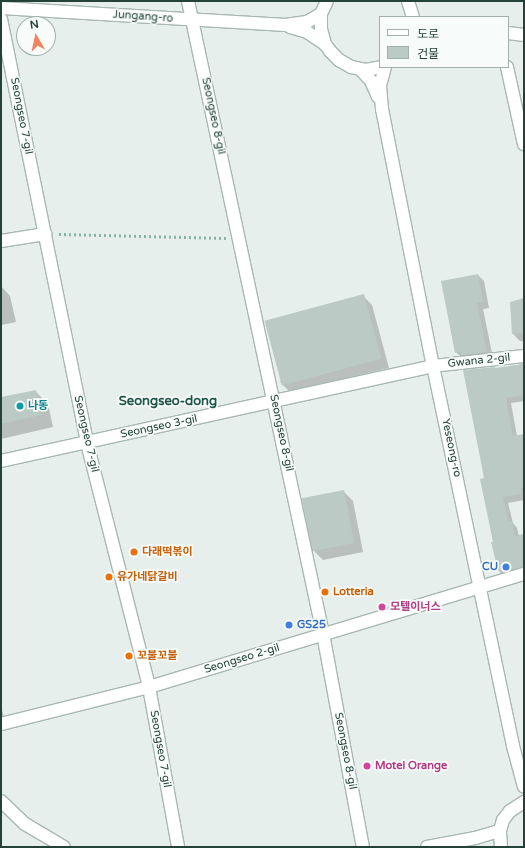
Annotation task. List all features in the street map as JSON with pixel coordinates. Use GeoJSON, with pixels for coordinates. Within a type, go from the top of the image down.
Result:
{"type":"FeatureCollection","features":[{"type":"Feature","properties":{"kind":"street","name":"Seongseo 8-gil"},"geometry":{"type":"LineString","coordinates":[[188,1],[323,634],[363,847]]}},
{"type":"Feature","properties":{"kind":"street"},"geometry":{"type":"LineString","coordinates":[[325,44],[321,29],[322,14],[326,1]]}},
{"type":"Feature","properties":{"kind":"street"},"geometry":{"type":"LineString","coordinates":[[408,1],[413,16]]}},
{"type":"Feature","properties":{"kind":"street","name":"Jungang-ro"},"geometry":{"type":"LineString","coordinates":[[1,8],[285,26],[307,32],[325,44],[339,60],[351,67],[360,69]]}},
{"type":"Feature","properties":{"kind":"street","name":"Jungang-ro"},"geometry":{"type":"LineString","coordinates":[[285,26],[307,22],[322,14]]}},
{"type":"Feature","properties":{"kind":"street","name":"Seongseo 7-gil"},"geometry":{"type":"LineString","coordinates":[[1,19],[87,443],[149,687],[178,847]]}},
{"type":"Feature","properties":{"kind":"street"},"geometry":{"type":"LineString","coordinates":[[509,33],[524,35]]}},
{"type":"Feature","properties":{"kind":"street"},"geometry":{"type":"LineString","coordinates":[[360,69],[379,67]]}},
{"type":"Feature","properties":{"kind":"street","name":"Yeseong-ro"},"geometry":{"type":"LineString","coordinates":[[385,68],[380,86],[382,109],[433,366],[481,587],[513,746],[524,787]]}},
{"type":"Feature","properties":{"kind":"street"},"geometry":{"type":"LineString","coordinates":[[507,68],[524,144]]}},
{"type":"Feature","properties":{"kind":"street","name":"Yeseong-ro"},"geometry":{"type":"LineString","coordinates":[[360,69],[371,81],[382,109]]}},
{"type":"Feature","properties":{"kind":"street"},"geometry":{"type":"LineString","coordinates":[[1,241],[44,234]]}},
{"type":"Feature","properties":{"kind":"street","name":"Gwana 2-gil"},"geometry":{"type":"LineString","coordinates":[[433,366],[524,356]]}},
{"type":"Feature","properties":{"kind":"street","name":"Seongseo 3-gil"},"geometry":{"type":"LineString","coordinates":[[1,460],[87,443],[433,366]]}},
{"type":"Feature","properties":{"kind":"street","name":"Seongseo 2-gil"},"geometry":{"type":"LineString","coordinates":[[1,724],[149,687],[524,574]]}},
{"type":"Feature","properties":{"kind":"street"},"geometry":{"type":"LineString","coordinates":[[1,801],[25,824],[64,847]]}},
{"type":"Feature","properties":{"kind":"street"},"geometry":{"type":"LineString","coordinates":[[501,847],[500,831],[504,820],[510,811],[524,802]]}},
{"type":"Feature","properties":{"kind":"street"},"geometry":{"type":"LineString","coordinates":[[427,847],[475,838],[500,831]]}},
{"type":"Feature","properties":{"kind":"path"},"geometry":{"type":"LineString","coordinates":[[44,234],[239,238]]}},
{"type":"Feature","properties":{"kind":"building"},"geometry":{"type":"Polygon","coordinates":[[[478,274],[483,302],[477,303],[487,352],[461,355],[460,352],[455,353],[441,281],[478,274]]]}},
{"type":"Feature","properties":{"kind":"building"},"geometry":{"type":"Polygon","coordinates":[[[364,294],[381,359],[282,385],[265,321],[364,294]]]}},
{"type":"Feature","properties":{"kind":"building"},"geometry":{"type":"Polygon","coordinates":[[[524,298],[524,333],[512,334],[510,302],[524,298]]]}},
{"type":"Feature","properties":{"kind":"building"},"geometry":{"type":"Polygon","coordinates":[[[524,364],[524,395],[506,398],[513,436],[524,434],[524,488],[521,488],[522,494],[503,497],[509,522],[512,521],[515,536],[524,534],[524,567],[504,572],[498,570],[491,542],[493,542],[480,479],[484,478],[463,370],[524,364]]]}},
{"type":"Feature","properties":{"kind":"building","name":"나동"},"geometry":{"type":"Polygon","coordinates":[[[36,390],[41,415],[1,424],[1,397],[36,390]]]}},
{"type":"Feature","properties":{"kind":"building"},"geometry":{"type":"Polygon","coordinates":[[[344,490],[354,543],[312,551],[302,498],[344,490]]]}},
{"type":"Feature","properties":{"kind":"place","name":"나동"},"geometry":{"type":"Point","coordinates":[20,406]}},
{"type":"Feature","properties":{"kind":"place","name":"다래떡볶이"},"geometry":{"type":"Point","coordinates":[134,552]}},
{"type":"Feature","properties":{"kind":"place","name":"CU"},"geometry":{"type":"Point","coordinates":[506,567]}},
{"type":"Feature","properties":{"kind":"place","name":"유가네닭갈비"},"geometry":{"type":"Point","coordinates":[109,577]}},
{"type":"Feature","properties":{"kind":"place","name":"Lotteria"},"geometry":{"type":"Point","coordinates":[325,592]}},
{"type":"Feature","properties":{"kind":"place","name":"모텔이너스"},"geometry":{"type":"Point","coordinates":[382,607]}},
{"type":"Feature","properties":{"kind":"place","name":"GS25"},"geometry":{"type":"Point","coordinates":[289,625]}},
{"type":"Feature","properties":{"kind":"place","name":"꼬불꼬불"},"geometry":{"type":"Point","coordinates":[129,656]}},
{"type":"Feature","properties":{"kind":"place","name":"Motel Orange"},"geometry":{"type":"Point","coordinates":[367,766]}},
{"type":"Feature","properties":{"kind":"district","name":"Seongseo-dong"},"geometry":{"type":"Point","coordinates":[168,401]}}]}
